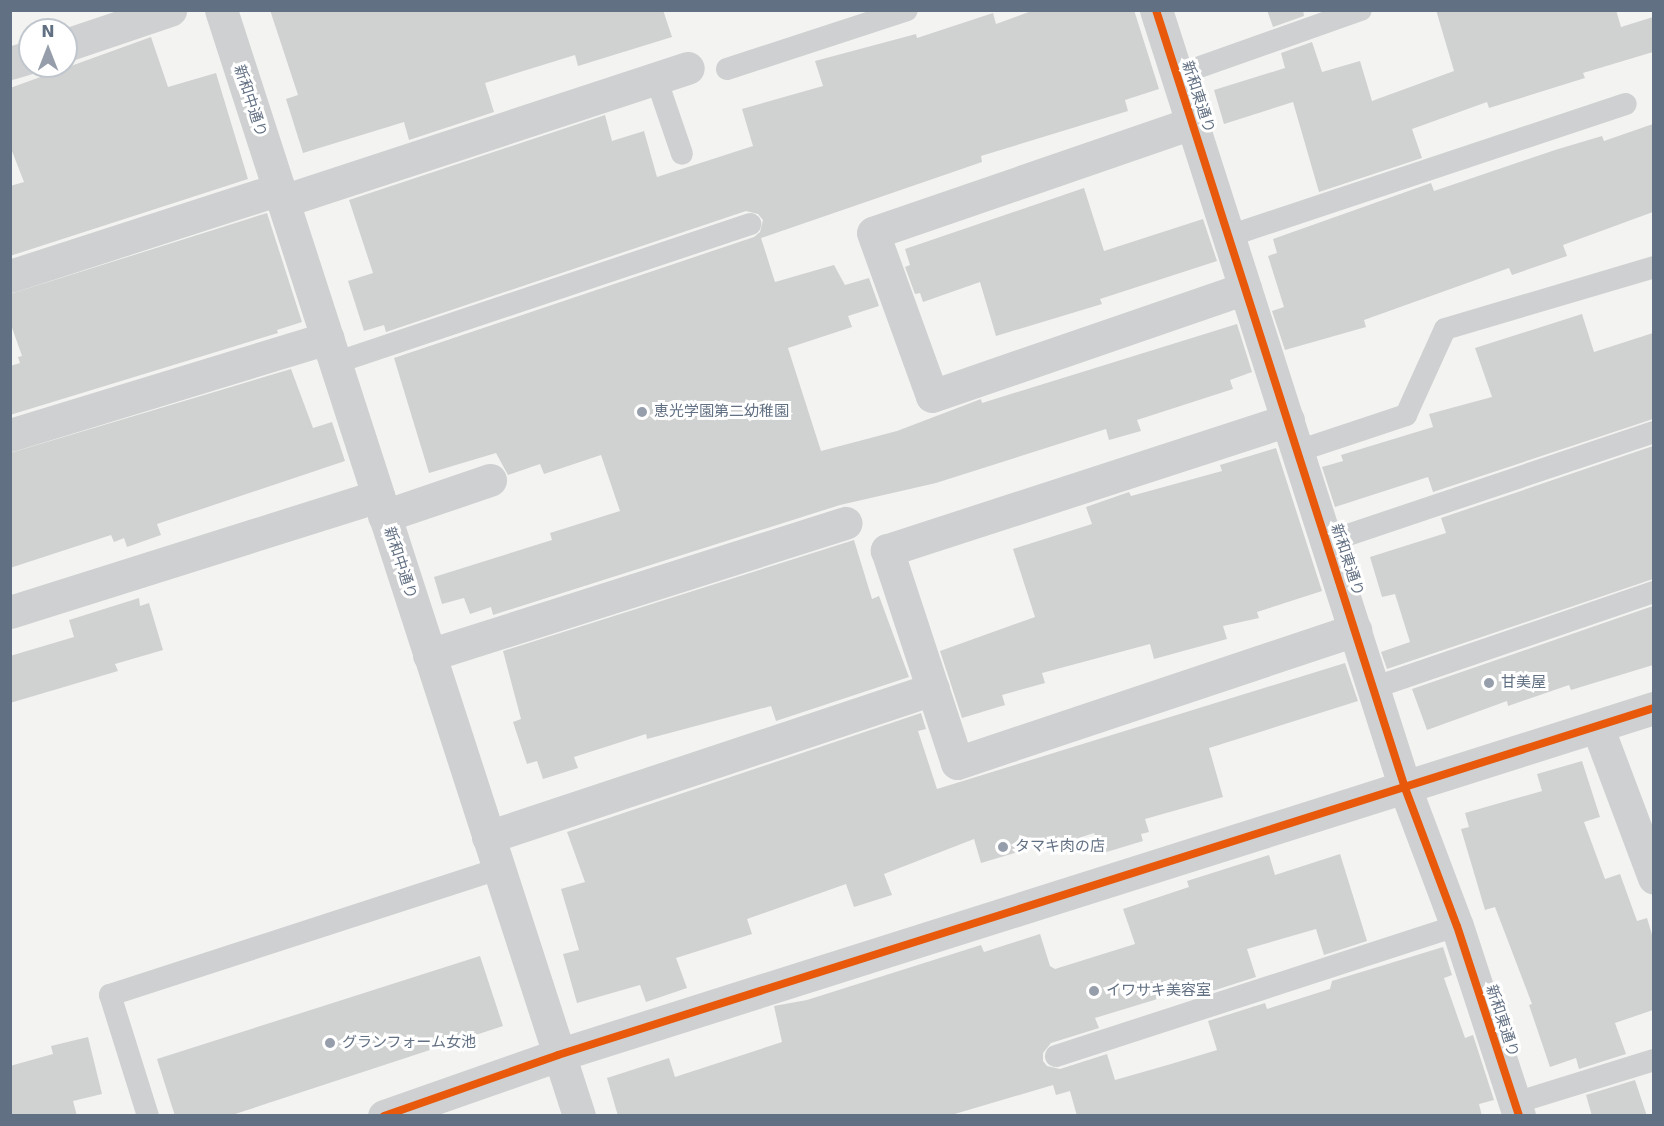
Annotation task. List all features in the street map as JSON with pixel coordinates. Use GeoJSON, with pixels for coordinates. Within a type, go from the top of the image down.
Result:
{"type":"FeatureCollection","features":[{"type":"Feature","properties":{"kind":"street"},"geometry":{"type":"LineString","coordinates":[[78,41],[170,10]]}},
{"type":"Feature","properties":{"kind":"street","name":"新和中通り"},"geometry":{"type":"LineString","coordinates":[[221,10],[579,1116]]}},
{"type":"Feature","properties":{"kind":"street","name":"新和東通り"},"geometry":{"type":"LineString","coordinates":[[1156,10],[1405,788],[1457,926],[1517,1109]]}},
{"type":"Feature","properties":{"kind":"street"},"geometry":{"type":"LineString","coordinates":[[10,276],[281,195],[688,68]]}},
{"type":"Feature","properties":{"kind":"street"},"geometry":{"type":"LineString","coordinates":[[1192,123],[873,233],[932,396],[1245,288]]}},
{"type":"Feature","properties":{"kind":"street"},"geometry":{"type":"LineString","coordinates":[[10,435],[331,350]]}},
{"type":"Feature","properties":{"kind":"street"},"geometry":{"type":"LineString","coordinates":[[1288,420],[887,550],[957,763],[1355,630]]}},
{"type":"Feature","properties":{"kind":"street"},"geometry":{"type":"LineString","coordinates":[[10,612],[381,506],[490,480]]}},
{"type":"Feature","properties":{"kind":"street"},"geometry":{"type":"LineString","coordinates":[[429,655],[846,523]]}},
{"type":"Feature","properties":{"kind":"street"},"geometry":{"type":"LineString","coordinates":[[488,837],[933,689]]}},
{"type":"Feature","properties":{"kind":"street"},"geometry":{"type":"LineString","coordinates":[[384,1116],[558,1055],[1653,708]]}},
{"type":"Feature","properties":{"kind":"street"},"geometry":{"type":"LineString","coordinates":[[1598,726],[1653,878]]}},
{"type":"Feature","properties":{"kind":"lane"},"geometry":{"type":"LineString","coordinates":[[727,69],[907,10]]}},
{"type":"Feature","properties":{"kind":"lane"},"geometry":{"type":"LineString","coordinates":[[1177,75],[1361,10]]}},
{"type":"Feature","properties":{"kind":"lane"},"geometry":{"type":"LineString","coordinates":[[656,78],[682,154]]}},
{"type":"Feature","properties":{"kind":"lane"},"geometry":{"type":"LineString","coordinates":[[1229,236],[1626,104]]}},
{"type":"Feature","properties":{"kind":"lane"},"geometry":{"type":"LineString","coordinates":[[331,350],[750,224]]}},
{"type":"Feature","properties":{"kind":"lane"},"geometry":{"type":"LineString","coordinates":[[1298,451],[1406,415],[1445,329],[1653,267]]}},
{"type":"Feature","properties":{"kind":"lane"},"geometry":{"type":"LineString","coordinates":[[1327,542],[1653,432]]}},
{"type":"Feature","properties":{"kind":"lane"},"geometry":{"type":"LineString","coordinates":[[1374,688],[1653,592]]}},
{"type":"Feature","properties":{"kind":"lane"},"geometry":{"type":"LineString","coordinates":[[148,1116],[110,995],[498,869]]}},
{"type":"Feature","properties":{"kind":"lane"},"geometry":{"type":"LineString","coordinates":[[1056,1056],[1457,926]]}},
{"type":"Feature","properties":{"kind":"lane"},"geometry":{"type":"LineString","coordinates":[[1517,1109],[1653,1060]]}},
{"type":"Feature","properties":{"kind":"building"},"geometry":{"type":"Polygon","coordinates":[[[270,10],[663,10],[672,37],[578,66],[575,55],[485,83],[494,112],[409,140],[404,122],[303,153],[286,99],[298,95],[270,10]]]}},
{"type":"Feature","properties":{"kind":"building"},"geometry":{"type":"Polygon","coordinates":[[[1034,10],[1134,10],[1159,89],[1125,100],[1128,111],[981,156],[982,162],[761,238],[775,282],[834,265],[845,285],[869,278],[879,306],[848,316],[852,327],[788,348],[821,451],[897,431],[981,399],[982,403],[1237,324],[1252,372],[1230,380],[1233,389],[1137,420],[1141,431],[1109,440],[1106,429],[936,483],[840,505],[493,615],[491,607],[470,614],[464,598],[442,604],[434,577],[552,540],[550,533],[620,511],[601,455],[544,474],[540,464],[508,475],[496,453],[429,473],[394,358],[754,237],[760,232],[763,220],[758,214],[746,211],[386,332],[384,325],[364,331],[348,281],[373,273],[349,200],[605,115],[612,141],[644,131],[657,177],[753,146],[742,109],[823,86],[815,61],[916,34],[917,38],[993,13],[996,24],[1034,10]]]}},
{"type":"Feature","properties":{"kind":"building"},"geometry":{"type":"Polygon","coordinates":[[[1267,10],[1303,10],[1304,16],[1273,27],[1267,10]]]}},
{"type":"Feature","properties":{"kind":"building"},"geometry":{"type":"Polygon","coordinates":[[[1436,10],[1616,10],[1621,27],[1653,17],[1653,52],[1583,73],[1585,78],[1489,108],[1487,102],[1412,129],[1422,158],[1319,192],[1293,102],[1224,124],[1214,90],[1285,68],[1281,53],[1312,42],[1322,72],[1360,61],[1372,101],[1454,71],[1436,10]]]}},
{"type":"Feature","properties":{"kind":"building"},"geometry":{"type":"Polygon","coordinates":[[[151,37],[168,87],[216,73],[248,179],[10,256],[10,186],[24,182],[10,146],[10,88],[38,78],[78,78],[78,63],[151,37]]]}},
{"type":"Feature","properties":{"kind":"building"},"geometry":{"type":"Polygon","coordinates":[[[1653,124],[1653,212],[1563,245],[1567,256],[1512,275],[1509,268],[1364,320],[1366,327],[1285,350],[1272,311],[1284,307],[1268,256],[1277,253],[1273,239],[1431,183],[1434,191],[1555,150],[1602,136],[1604,141],[1653,124]]]}},
{"type":"Feature","properties":{"kind":"building"},"geometry":{"type":"Polygon","coordinates":[[[1084,188],[1104,251],[1203,219],[1217,261],[1100,299],[1102,304],[996,336],[980,282],[923,302],[920,293],[915,294],[905,267],[910,265],[905,249],[1084,188]]]}},
{"type":"Feature","properties":{"kind":"building"},"geometry":{"type":"Polygon","coordinates":[[[267,213],[302,322],[277,330],[278,333],[10,415],[10,366],[20,363],[18,357],[22,356],[10,322],[10,294],[267,213]]]}},
{"type":"Feature","properties":{"kind":"building"},"geometry":{"type":"Polygon","coordinates":[[[1582,314],[1594,352],[1653,333],[1653,419],[1433,492],[1428,477],[1335,507],[1322,467],[1343,461],[1341,455],[1433,427],[1429,414],[1492,397],[1475,348],[1582,314]]]}},
{"type":"Feature","properties":{"kind":"building"},"geometry":{"type":"Polygon","coordinates":[[[291,369],[313,428],[332,422],[345,461],[157,524],[161,535],[127,547],[124,538],[114,542],[111,535],[10,568],[10,453],[291,369]]]}},
{"type":"Feature","properties":{"kind":"building"},"geometry":{"type":"Polygon","coordinates":[[[1653,446],[1653,579],[1387,669],[1381,652],[1410,642],[1395,594],[1382,597],[1370,557],[1446,533],[1441,518],[1653,446]]]}},
{"type":"Feature","properties":{"kind":"building"},"geometry":{"type":"Polygon","coordinates":[[[1276,448],[1322,591],[1257,612],[1259,618],[1223,626],[1227,639],[1154,659],[1150,644],[1042,673],[1045,683],[1002,695],[1005,705],[962,718],[940,651],[1035,617],[1013,549],[1092,524],[1086,507],[1129,492],[1131,496],[1222,471],[1220,465],[1276,448]]]}},
{"type":"Feature","properties":{"kind":"building"},"geometry":{"type":"Polygon","coordinates":[[[854,540],[872,599],[879,596],[909,677],[776,721],[771,706],[647,739],[646,734],[574,757],[578,768],[543,779],[537,761],[527,764],[513,722],[521,719],[503,651],[854,540]]]}},
{"type":"Feature","properties":{"kind":"building"},"geometry":{"type":"Polygon","coordinates":[[[139,598],[140,606],[149,603],[163,650],[115,664],[118,671],[10,703],[10,656],[74,637],[69,620],[139,598]]]}},
{"type":"Feature","properties":{"kind":"building"},"geometry":{"type":"Polygon","coordinates":[[[1653,606],[1653,665],[1571,690],[1569,685],[1508,706],[1507,701],[1427,730],[1412,689],[1653,606]]]}},
{"type":"Feature","properties":{"kind":"building"},"geometry":{"type":"Polygon","coordinates":[[[1345,663],[1358,701],[1209,748],[1223,797],[1145,819],[1149,832],[1141,834],[1143,841],[1100,854],[1094,833],[1042,850],[1041,845],[981,863],[974,839],[884,874],[892,895],[854,907],[846,884],[747,919],[752,934],[676,958],[687,988],[646,1002],[640,985],[577,1003],[563,954],[579,950],[561,889],[585,882],[567,832],[921,713],[926,729],[918,731],[937,789],[1345,663]]]}},
{"type":"Feature","properties":{"kind":"building"},"geometry":{"type":"Polygon","coordinates":[[[1582,761],[1600,817],[1584,822],[1605,879],[1620,874],[1637,921],[1647,918],[1653,938],[1653,1010],[1615,1023],[1626,1054],[1579,1069],[1576,1058],[1550,1067],[1529,1005],[1532,1004],[1495,907],[1485,910],[1461,829],[1469,827],[1465,813],[1542,791],[1537,774],[1582,761]]]}},
{"type":"Feature","properties":{"kind":"building"},"geometry":{"type":"Polygon","coordinates":[[[1340,854],[1367,941],[1324,955],[1316,929],[1247,949],[1256,977],[1200,995],[1197,987],[1095,1018],[1099,1028],[1051,1043],[1043,1053],[1043,1061],[1047,1066],[1060,1069],[1107,1054],[1115,1080],[1217,1050],[1208,1021],[1265,1003],[1267,1009],[1330,989],[1332,981],[1443,947],[1452,975],[1444,978],[1465,1038],[1473,1035],[1494,1100],[1479,1104],[1482,1116],[1077,1116],[1070,1091],[1056,1095],[1053,1085],[948,1116],[618,1116],[607,1078],[669,1058],[675,1077],[782,1042],[774,1006],[807,1000],[981,945],[984,952],[1040,934],[1050,966],[1055,969],[1135,944],[1123,909],[1189,887],[1187,881],[1269,855],[1275,875],[1340,854]]]}},
{"type":"Feature","properties":{"kind":"building","name":"グランフォーム女池"},"geometry":{"type":"Polygon","coordinates":[[[480,956],[503,1026],[229,1116],[175,1116],[157,1059],[480,956]]]}},
{"type":"Feature","properties":{"kind":"building"},"geometry":{"type":"Polygon","coordinates":[[[88,1037],[102,1094],[73,1101],[77,1116],[10,1116],[10,1066],[53,1054],[51,1046],[88,1037]]]}},
{"type":"Feature","properties":{"kind":"building"},"geometry":{"type":"Polygon","coordinates":[[[1635,1080],[1647,1116],[1592,1116],[1586,1095],[1635,1080]]]}},
{"type":"Feature","properties":{"kind":"cycle path"},"geometry":{"type":"LineString","coordinates":[[1156,10],[1405,788],[1457,926],[1519,1116]]}},
{"type":"Feature","properties":{"kind":"cycle path"},"geometry":{"type":"LineString","coordinates":[[384,1116],[558,1055],[1654,708]]}},
{"type":"Feature","properties":{"kind":"place","name":"恵光学園第二幼稚園"},"geometry":{"type":"Point","coordinates":[642,412]}},
{"type":"Feature","properties":{"kind":"place","name":"甘美屋"},"geometry":{"type":"Point","coordinates":[1489,683]}},
{"type":"Feature","properties":{"kind":"place","name":"タマキ肉の店"},"geometry":{"type":"Point","coordinates":[1003,847]}},
{"type":"Feature","properties":{"kind":"place","name":"イワサキ美容室"},"geometry":{"type":"Point","coordinates":[1094,991]}},
{"type":"Feature","properties":{"kind":"place","name":"グランフォーム女池"},"geometry":{"type":"Point","coordinates":[330,1043]}}]}
